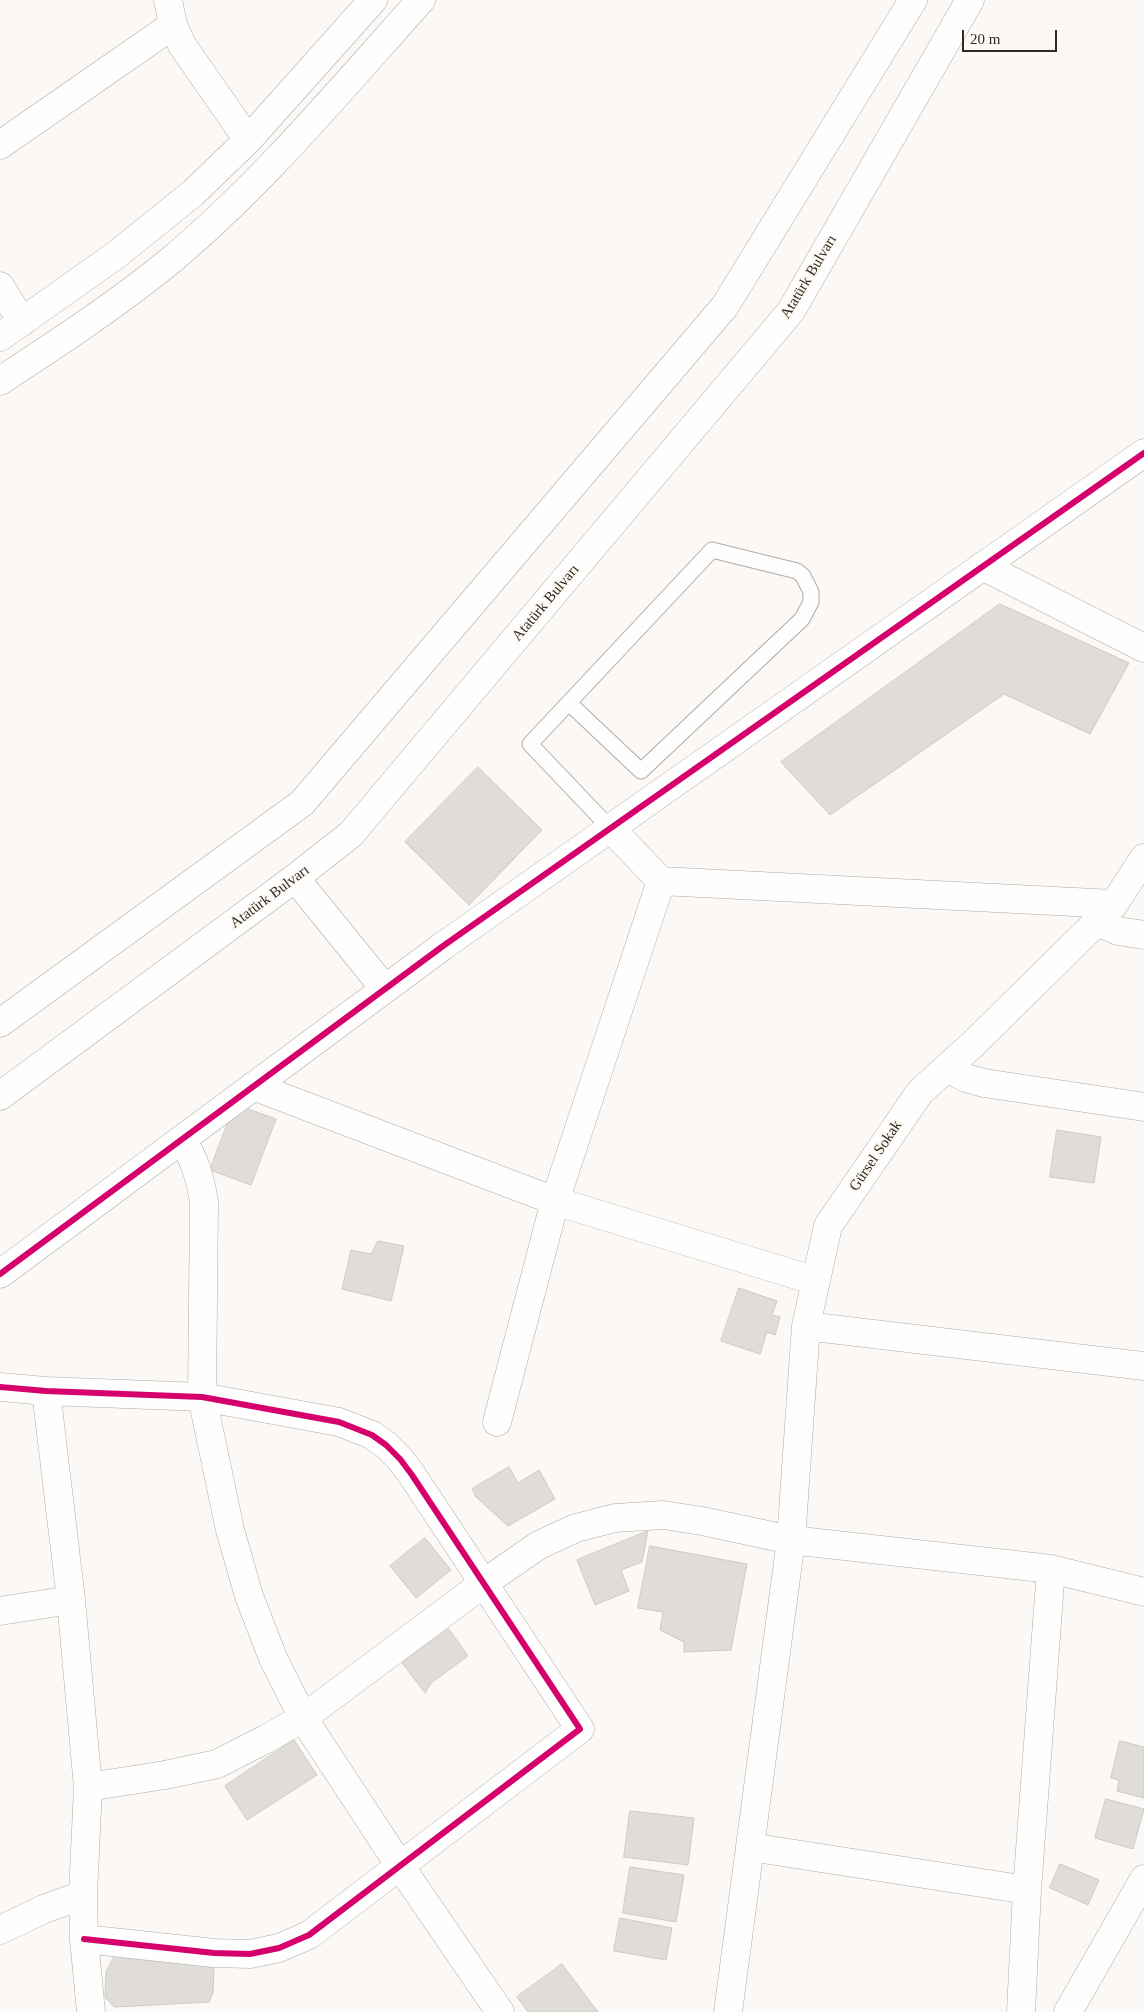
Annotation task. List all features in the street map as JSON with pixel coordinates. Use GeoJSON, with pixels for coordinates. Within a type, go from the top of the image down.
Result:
{"type":"FeatureCollection","features":[{"type":"Feature","properties":{"kind":"street"},"geometry":{"type":"LineString","coordinates":[[0,337],[116,255],[193,194],[248,140],[373,0]]}},
{"type":"Feature","properties":{"kind":"street"},"geometry":{"type":"LineString","coordinates":[[0,381],[89,322],[147,278],[233,204],[292,144],[421,0]]}},
{"type":"Feature","properties":{"kind":"street"},"geometry":{"type":"LineString","coordinates":[[0,1023],[302,803],[725,306],[913,0]]}},
{"type":"Feature","properties":{"kind":"street","name":"Atatürk Bulvarı"},"geometry":{"type":"LineString","coordinates":[[0,1096],[352,834],[791,311],[970,0]]}},
{"type":"Feature","properties":{"kind":"street"},"geometry":{"type":"LineString","coordinates":[[0,145],[170,13],[182,45],[248,140]]}},
{"type":"Feature","properties":{"kind":"street"},"geometry":{"type":"LineString","coordinates":[[0,286],[22,322]]}},
{"type":"Feature","properties":{"kind":"street"},"geometry":{"type":"LineString","coordinates":[[0,1274],[385,989],[610,828],[1144,453]]}},
{"type":"Feature","properties":{"kind":"street"},"geometry":{"type":"LineString","coordinates":[[982,566],[1144,648]]}},
{"type":"Feature","properties":{"kind":"street"},"geometry":{"type":"LineString","coordinates":[[610,828],[662,881],[1106,913],[1118,931],[1144,935]]}},
{"type":"Feature","properties":{"kind":"street","name":"Gürsel Sokak"},"geometry":{"type":"LineString","coordinates":[[728,2012],[790,1540],[806,1326],[828,1226],[920,1092],[972,1045],[1106,913],[1144,858]]}},
{"type":"Feature","properties":{"kind":"street"},"geometry":{"type":"LineString","coordinates":[[295,878],[385,989]]}},
{"type":"Feature","properties":{"kind":"street"},"geometry":{"type":"LineString","coordinates":[[497,1422],[555,1201],[662,881]]}},
{"type":"Feature","properties":{"kind":"street"},"geometry":{"type":"LineString","coordinates":[[947,1068],[966,1078],[984,1083],[1144,1107]]}},
{"type":"Feature","properties":{"kind":"street"},"geometry":{"type":"LineString","coordinates":[[253,1086],[555,1201],[816,1281]]}},
{"type":"Feature","properties":{"kind":"street"},"geometry":{"type":"LineString","coordinates":[[182,1139],[195,1160],[201,1180],[204,1202],[202,1397],[230,1530],[249,1596],[273,1658],[303,1718],[400,1866],[500,2012]]}},
{"type":"Feature","properties":{"kind":"street"},"geometry":{"type":"LineString","coordinates":[[806,1326],[1144,1366]]}},
{"type":"Feature","properties":{"kind":"street"},"geometry":{"type":"LineString","coordinates":[[0,1387],[46,1391],[202,1397],[339,1422],[372,1435],[386,1445],[406,1467],[580,1729],[309,1934],[279,1948],[250,1954],[214,1953],[84,1939]]}},
{"type":"Feature","properties":{"kind":"street"},"geometry":{"type":"LineString","coordinates":[[46,1391],[71,1600],[88,1787],[83,1895],[84,1939],[91,2012]]}},
{"type":"Feature","properties":{"kind":"street"},"geometry":{"type":"LineString","coordinates":[[88,1787],[166,1776],[217,1764],[303,1718],[484,1583],[539,1545],[576,1528],[615,1518],[663,1515],[702,1520],[790,1540],[1051,1569],[1144,1592]]}},
{"type":"Feature","properties":{"kind":"street"},"geometry":{"type":"LineString","coordinates":[[1021,2012],[1027,1890],[1051,1569]]}},
{"type":"Feature","properties":{"kind":"street"},"geometry":{"type":"LineString","coordinates":[[0,1611],[71,1600]]}},
{"type":"Feature","properties":{"kind":"street"},"geometry":{"type":"LineString","coordinates":[[750,1847],[1027,1890]]}},
{"type":"Feature","properties":{"kind":"street"},"geometry":{"type":"LineString","coordinates":[[1068,2012],[1142,1889]]}},
{"type":"Feature","properties":{"kind":"street"},"geometry":{"type":"LineString","coordinates":[[1,1924],[83,1895]]}},
{"type":"Feature","properties":{"kind":"lane"},"geometry":{"type":"LineString","coordinates":[[569,703],[641,771],[802,619],[811,602],[808,584],[796,571],[712,550],[530,744],[610,828]]}},
{"type":"Feature","properties":{"kind":"building"},"geometry":{"type":"Polygon","coordinates":[[[1000,604],[1129,663],[1090,734],[1004,694],[830,815],[781,762],[1000,604]]]}},
{"type":"Feature","properties":{"kind":"building"},"geometry":{"type":"Polygon","coordinates":[[[478,767],[542,830],[469,905],[405,842],[478,767]]]}},
{"type":"Feature","properties":{"kind":"building"},"geometry":{"type":"Polygon","coordinates":[[[235,1104],[276,1119],[251,1185],[210,1170],[235,1104]]]}},
{"type":"Feature","properties":{"kind":"building"},"geometry":{"type":"Polygon","coordinates":[[[1057,1130],[1101,1137],[1094,1183],[1050,1177],[1057,1130]]]}},
{"type":"Feature","properties":{"kind":"building"},"geometry":{"type":"Polygon","coordinates":[[[378,1241],[404,1246],[391,1301],[342,1289],[351,1250],[371,1254],[378,1241]]]}},
{"type":"Feature","properties":{"kind":"building"},"geometry":{"type":"Polygon","coordinates":[[[739,1288],[777,1301],[772,1315],[780,1317],[775,1335],[767,1332],[760,1354],[721,1341],[739,1288]]]}},
{"type":"Feature","properties":{"kind":"building"},"geometry":{"type":"Polygon","coordinates":[[[509,1467],[518,1483],[539,1470],[555,1499],[508,1526],[476,1497],[472,1489],[509,1467]]]}},
{"type":"Feature","properties":{"kind":"building"},"geometry":{"type":"Polygon","coordinates":[[[648,1531],[642,1562],[621,1570],[629,1591],[595,1605],[577,1560],[648,1531]]]}},
{"type":"Feature","properties":{"kind":"building"},"geometry":{"type":"Polygon","coordinates":[[[425,1538],[451,1570],[416,1598],[390,1566],[425,1538]]]}},
{"type":"Feature","properties":{"kind":"building"},"geometry":{"type":"Polygon","coordinates":[[[650,1546],[747,1564],[731,1650],[684,1652],[684,1642],[660,1630],[663,1612],[638,1608],[650,1546]]]}},
{"type":"Feature","properties":{"kind":"building"},"geometry":{"type":"Polygon","coordinates":[[[449,1629],[468,1656],[431,1683],[425,1693],[402,1663],[449,1629]]]}},
{"type":"Feature","properties":{"kind":"building"},"geometry":{"type":"Polygon","coordinates":[[[294,1740],[317,1775],[247,1820],[225,1786],[294,1740]]]}},
{"type":"Feature","properties":{"kind":"building"},"geometry":{"type":"Polygon","coordinates":[[[1120,1741],[1144,1747],[1144,1798],[1117,1791],[1119,1780],[1111,1778],[1120,1741]]]}},
{"type":"Feature","properties":{"kind":"building"},"geometry":{"type":"Polygon","coordinates":[[[1106,1799],[1144,1809],[1133,1849],[1095,1838],[1106,1799]]]}},
{"type":"Feature","properties":{"kind":"building"},"geometry":{"type":"Polygon","coordinates":[[[630,1811],[694,1818],[688,1865],[624,1857],[630,1811]]]}},
{"type":"Feature","properties":{"kind":"building"},"geometry":{"type":"Polygon","coordinates":[[[1060,1864],[1099,1880],[1088,1905],[1050,1888],[1060,1864]]]}},
{"type":"Feature","properties":{"kind":"building"},"geometry":{"type":"Polygon","coordinates":[[[630,1867],[684,1875],[676,1922],[623,1913],[630,1867]]]}},
{"type":"Feature","properties":{"kind":"building"},"geometry":{"type":"Polygon","coordinates":[[[620,1918],[672,1928],[666,1960],[614,1951],[620,1918]]]}},
{"type":"Feature","properties":{"kind":"building"},"geometry":{"type":"Polygon","coordinates":[[[117,1952],[201,1962],[214,1969],[213,1993],[209,2002],[114,2007],[105,1997],[106,1972],[117,1952]]]}},
{"type":"Feature","properties":{"kind":"building"},"geometry":{"type":"Polygon","coordinates":[[[562,1964],[598,2012],[528,2012],[517,1997],[562,1964]]]}},
{"type":"Feature","properties":{"kind":"cycle path"},"geometry":{"type":"LineString","coordinates":[[0,1274],[443,946],[1144,453]]}},
{"type":"Feature","properties":{"kind":"cycle path"},"geometry":{"type":"LineString","coordinates":[[0,1387],[46,1391],[202,1397],[339,1422],[372,1435],[386,1445],[412,1475],[580,1729],[309,1935],[279,1948],[250,1954],[214,1953],[84,1939]]}}]}
